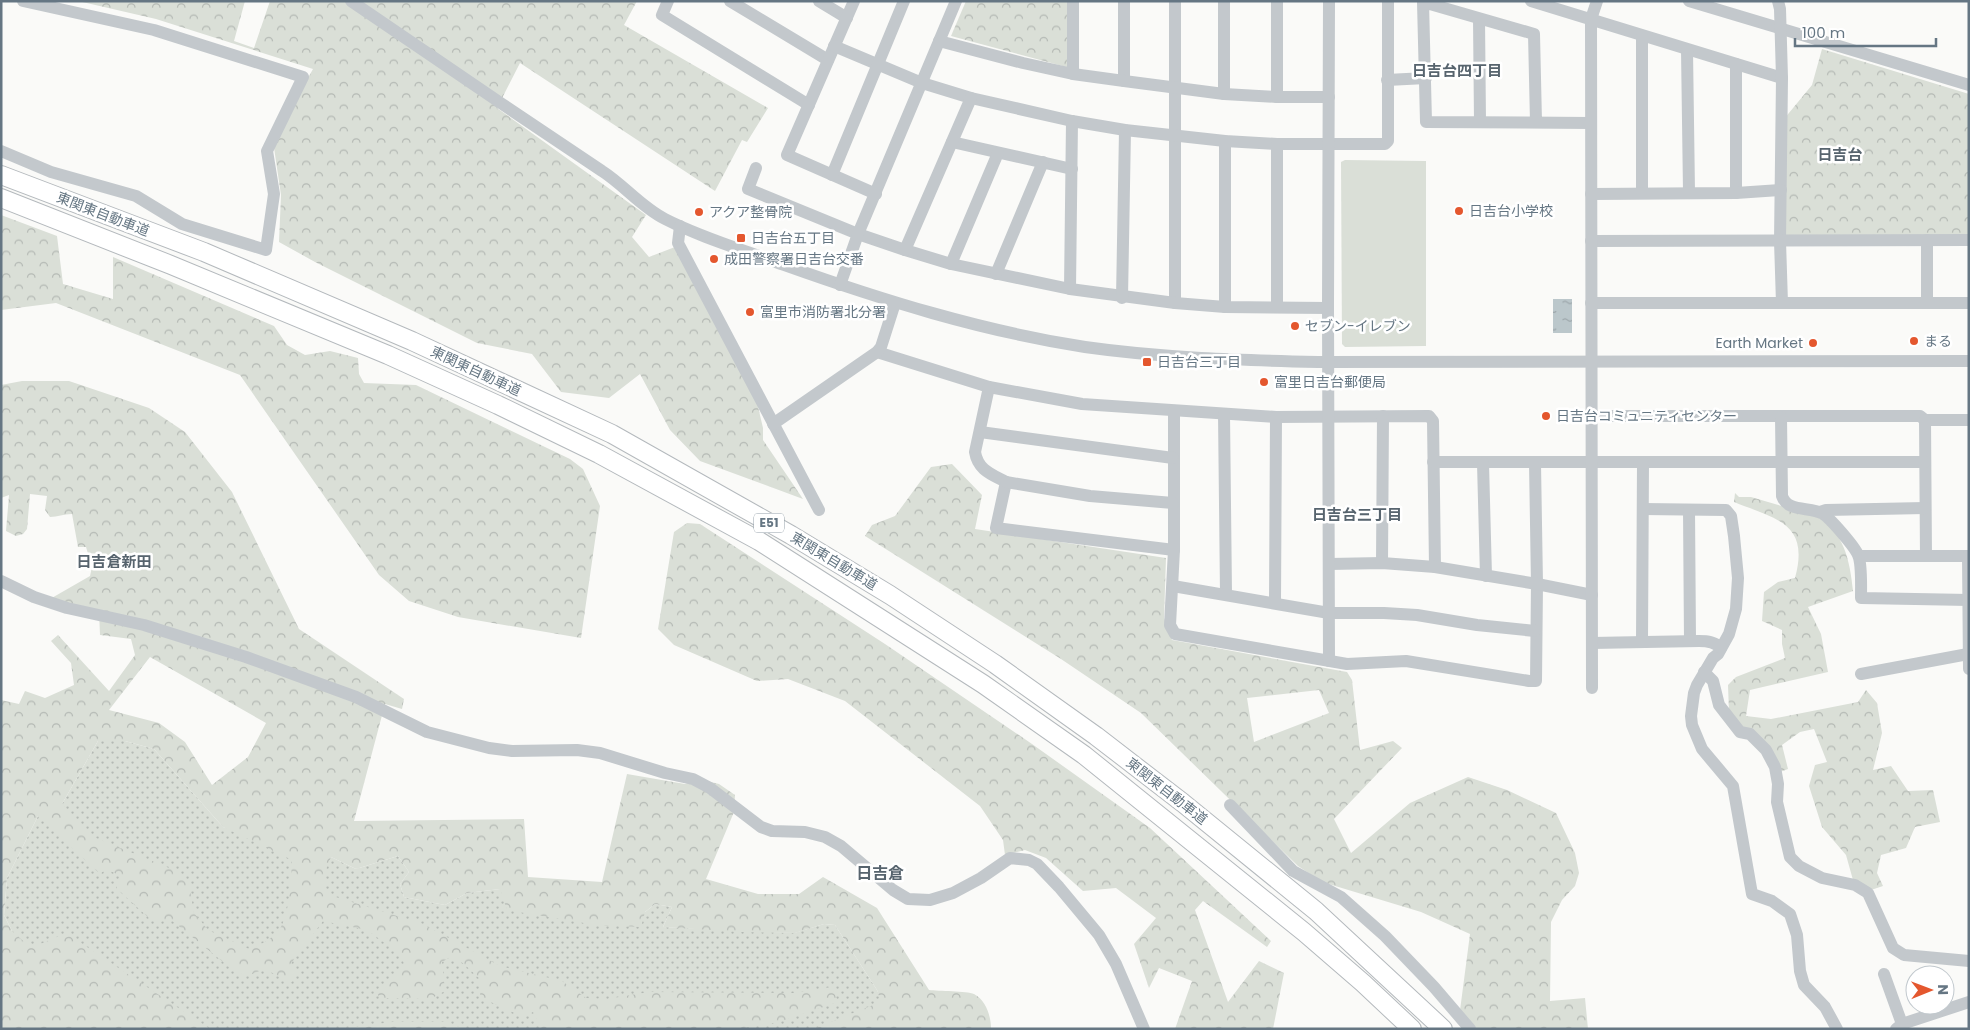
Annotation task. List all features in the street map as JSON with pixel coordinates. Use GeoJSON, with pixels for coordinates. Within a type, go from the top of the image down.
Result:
{"type":"FeatureCollection","features":[{"type":"Feature","properties":{"kind":"highway","name":"東関東自動車道"},"geometry":{"type":"LineString","coordinates":[[1,175],[204,252],[412,341],[612,434],[791,535],[890,595],[987,658],[1096,736],[1316,911],[1442,1029]]}},
{"type":"Feature","properties":{"kind":"highway","name":"東関東自動車道"},"geometry":{"type":"LineString","coordinates":[[1,198],[171,265],[388,355],[464,389],[599,454],[759,541],[983,684],[1084,755],[1304,932],[1412,1029]]}},
{"type":"Feature","properties":{"kind":"street"},"geometry":{"type":"LineString","coordinates":[[1,151],[50,172],[136,196],[182,224],[266,250],[274,194],[267,151],[303,78],[154,30],[23,1]]}},
{"type":"Feature","properties":{"kind":"street"},"geometry":{"type":"LineString","coordinates":[[351,1],[610,176],[650,211],[680,226],[840,285],[895,303],[1022,335],[1086,347],[1153,354],[1220,359],[1328,362],[1969,361]]}},
{"type":"Feature","properties":{"kind":"street"},"geometry":{"type":"LineString","coordinates":[[668,1],[662,15],[809,105]]}},
{"type":"Feature","properties":{"kind":"street"},"geometry":{"type":"LineString","coordinates":[[730,1],[828,60]]}},
{"type":"Feature","properties":{"kind":"street"},"geometry":{"type":"LineString","coordinates":[[819,1],[847,18]]}},
{"type":"Feature","properties":{"kind":"street"},"geometry":{"type":"LineString","coordinates":[[854,1],[787,156],[876,194]]}},
{"type":"Feature","properties":{"kind":"street"},"geometry":{"type":"LineString","coordinates":[[832,175],[904,1]]}},
{"type":"Feature","properties":{"kind":"street"},"geometry":{"type":"LineString","coordinates":[[840,285],[858,234],[956,1]]}},
{"type":"Feature","properties":{"kind":"street"},"geometry":{"type":"LineString","coordinates":[[1073,1],[1073,74]]}},
{"type":"Feature","properties":{"kind":"street"},"geometry":{"type":"LineString","coordinates":[[1124,1],[1124,81]]}},
{"type":"Feature","properties":{"kind":"street"},"geometry":{"type":"LineString","coordinates":[[1175,1],[1175,303]]}},
{"type":"Feature","properties":{"kind":"street"},"geometry":{"type":"LineString","coordinates":[[1224,1],[1224,94]]}},
{"type":"Feature","properties":{"kind":"street"},"geometry":{"type":"LineString","coordinates":[[1277,1],[1277,97]]}},
{"type":"Feature","properties":{"kind":"street"},"geometry":{"type":"LineString","coordinates":[[1329,1],[1329,661]]}},
{"type":"Feature","properties":{"kind":"street"},"geometry":{"type":"LineString","coordinates":[[834,46],[922,83],[971,98],[1072,121],[1125,130],[1224,141],[1277,144],[1386,144],[1388,141],[1388,1]]}},
{"type":"Feature","properties":{"kind":"street"},"geometry":{"type":"LineString","coordinates":[[1530,1],[1782,78]]}},
{"type":"Feature","properties":{"kind":"street"},"geometry":{"type":"LineString","coordinates":[[1592,688],[1591,19],[1597,1]]}},
{"type":"Feature","properties":{"kind":"street"},"geometry":{"type":"LineString","coordinates":[[1689,1],[1969,85]]}},
{"type":"Feature","properties":{"kind":"street"},"geometry":{"type":"LineString","coordinates":[[1778,1],[1780,9],[1782,78],[1780,241],[1782,303]]}},
{"type":"Feature","properties":{"kind":"street"},"geometry":{"type":"LineString","coordinates":[[1536,122],[1534,34],[1423,2],[1426,122],[1591,123]]}},
{"type":"Feature","properties":{"kind":"street"},"geometry":{"type":"LineString","coordinates":[[1479,19],[1480,122]]}},
{"type":"Feature","properties":{"kind":"street"},"geometry":{"type":"LineString","coordinates":[[1642,36],[1642,193]]}},
{"type":"Feature","properties":{"kind":"street"},"geometry":{"type":"LineString","coordinates":[[939,41],[1073,74],[1224,94],[1329,97]]}},
{"type":"Feature","properties":{"kind":"street"},"geometry":{"type":"LineString","coordinates":[[1687,50],[1689,192]]}},
{"type":"Feature","properties":{"kind":"street"},"geometry":{"type":"LineString","coordinates":[[1736,64],[1736,193]]}},
{"type":"Feature","properties":{"kind":"street"},"geometry":{"type":"LineString","coordinates":[[1387,80],[1426,78]]}},
{"type":"Feature","properties":{"kind":"street"},"geometry":{"type":"LineString","coordinates":[[905,250],[971,98]]}},
{"type":"Feature","properties":{"kind":"street"},"geometry":{"type":"LineString","coordinates":[[1070,290],[1072,121]]}},
{"type":"Feature","properties":{"kind":"street"},"geometry":{"type":"LineString","coordinates":[[1122,298],[1125,130]]}},
{"type":"Feature","properties":{"kind":"street"},"geometry":{"type":"LineString","coordinates":[[1224,141],[1225,306]]}},
{"type":"Feature","properties":{"kind":"street"},"geometry":{"type":"LineString","coordinates":[[952,142],[1072,169]]}},
{"type":"Feature","properties":{"kind":"street"},"geometry":{"type":"LineString","coordinates":[[1277,144],[1277,307]]}},
{"type":"Feature","properties":{"kind":"street"},"geometry":{"type":"LineString","coordinates":[[951,264],[998,153]]}},
{"type":"Feature","properties":{"kind":"street"},"geometry":{"type":"LineString","coordinates":[[996,274],[1043,162]]}},
{"type":"Feature","properties":{"kind":"street"},"geometry":{"type":"LineString","coordinates":[[756,168],[748,189],[858,234],[951,264],[1070,290],[1122,298],[1225,306],[1328,308]]}},
{"type":"Feature","properties":{"kind":"street"},"geometry":{"type":"LineString","coordinates":[[1591,194],[1736,193],[1781,190]]}},
{"type":"Feature","properties":{"kind":"street"},"geometry":{"type":"LineString","coordinates":[[680,226],[678,244],[819,510]]}},
{"type":"Feature","properties":{"kind":"street"},"geometry":{"type":"LineString","coordinates":[[1927,240],[1927,303]]}},
{"type":"Feature","properties":{"kind":"street"},"geometry":{"type":"LineString","coordinates":[[1591,241],[1969,240]]}},
{"type":"Feature","properties":{"kind":"street"},"geometry":{"type":"LineString","coordinates":[[773,424],[877,352],[881,347],[895,303]]}},
{"type":"Feature","properties":{"kind":"street"},"geometry":{"type":"LineString","coordinates":[[1591,304],[1969,303]]}},
{"type":"Feature","properties":{"kind":"street"},"geometry":{"type":"LineString","coordinates":[[877,352],[989,387],[1082,404],[1276,417],[1429,416],[1433,421],[1435,567]]}},
{"type":"Feature","properties":{"kind":"street"},"geometry":{"type":"LineString","coordinates":[[989,387],[975,452],[976,462],[984,470],[1006,482],[1090,496],[1173,503]]}},
{"type":"Feature","properties":{"kind":"street"},"geometry":{"type":"LineString","coordinates":[[1174,411],[1174,586],[1170,625],[1175,634],[1348,664],[1406,661],[1529,681],[1536,680],[1535,462]]}},
{"type":"Feature","properties":{"kind":"street"},"geometry":{"type":"LineString","coordinates":[[1224,414],[1226,594]]}},
{"type":"Feature","properties":{"kind":"street"},"geometry":{"type":"LineString","coordinates":[[1382,563],[1383,416]]}},
{"type":"Feature","properties":{"kind":"street"},"geometry":{"type":"LineString","coordinates":[[1591,416],[1920,416],[1925,420],[1969,420]]}},
{"type":"Feature","properties":{"kind":"street"},"geometry":{"type":"LineString","coordinates":[[1275,603],[1276,417]]}},
{"type":"Feature","properties":{"kind":"street"},"geometry":{"type":"LineString","coordinates":[[1781,417],[1782,496],[1787,504],[1808,511],[1820,512],[1826,510],[1925,508]]}},
{"type":"Feature","properties":{"kind":"street"},"geometry":{"type":"LineString","coordinates":[[1925,420],[1926,556]]}},
{"type":"Feature","properties":{"kind":"street"},"geometry":{"type":"LineString","coordinates":[[980,432],[1173,458]]}},
{"type":"Feature","properties":{"kind":"street"},"geometry":{"type":"LineString","coordinates":[[1433,462],[1925,462]]}},
{"type":"Feature","properties":{"kind":"street"},"geometry":{"type":"LineString","coordinates":[[1483,462],[1486,576]]}},
{"type":"Feature","properties":{"kind":"street"},"geometry":{"type":"LineString","coordinates":[[1642,463],[1642,642]]}},
{"type":"Feature","properties":{"kind":"street"},"geometry":{"type":"LineString","coordinates":[[1006,482],[996,528],[1174,550]]}},
{"type":"Feature","properties":{"kind":"street"},"geometry":{"type":"LineString","coordinates":[[1642,509],[1726,510],[1731,516],[1738,578],[1736,608],[1729,634],[1704,672],[1694,693],[1691,708],[1692,725],[1702,749],[1732,786],[1749,874],[1750,891],[1752,894],[1772,901],[1790,914],[1798,936],[1800,971],[1804,984],[1824,1007],[1837,1029]]}},
{"type":"Feature","properties":{"kind":"street"},"geometry":{"type":"LineString","coordinates":[[1689,510],[1690,641]]}},
{"type":"Feature","properties":{"kind":"street"},"geometry":{"type":"LineString","coordinates":[[1820,512],[1831,522],[1859,556],[1861,598],[1969,600]]}},
{"type":"Feature","properties":{"kind":"street"},"geometry":{"type":"LineString","coordinates":[[1859,556],[1968,556],[1969,669]]}},
{"type":"Feature","properties":{"kind":"street"},"geometry":{"type":"LineString","coordinates":[[1330,564],[1382,563],[1435,567],[1592,595]]}},
{"type":"Feature","properties":{"kind":"street"},"geometry":{"type":"LineString","coordinates":[[1,580],[34,598],[67,608],[144,625],[256,660],[356,696],[427,732],[489,748],[512,751],[577,750],[600,753],[665,773],[693,779],[710,788],[761,827],[772,830],[805,832],[825,837],[841,846],[893,890],[908,899],[930,900],[953,893],[981,878],[1010,858],[1029,860],[1043,869],[1098,935],[1116,964],[1144,1029]]}},
{"type":"Feature","properties":{"kind":"street"},"geometry":{"type":"LineString","coordinates":[[1174,586],[1329,613],[1417,615],[1477,625],[1535,631]]}},
{"type":"Feature","properties":{"kind":"street"},"geometry":{"type":"LineString","coordinates":[[1592,643],[1709,641],[1717,644],[1720,648]]}},
{"type":"Feature","properties":{"kind":"street"},"geometry":{"type":"LineString","coordinates":[[1861,674],[1968,654]]}},
{"type":"Feature","properties":{"kind":"street"},"geometry":{"type":"LineString","coordinates":[[1704,672],[1713,681],[1719,705],[1740,732],[1750,734],[1766,750],[1775,767],[1778,784],[1777,802],[1790,857],[1799,866],[1822,878],[1855,885],[1868,893],[1893,948],[1904,955],[1969,961]]}},
{"type":"Feature","properties":{"kind":"street"},"geometry":{"type":"LineString","coordinates":[[1230,805],[1294,871],[1341,897],[1385,936],[1434,987],[1470,1029]]}},
{"type":"Feature","properties":{"kind":"street"},"geometry":{"type":"LineString","coordinates":[[1884,974],[1899,1026],[1969,1002]]}},
{"type":"Feature","properties":{"kind":"green space"},"geometry":{"type":"Polygon","coordinates":[[[78,1],[245,1],[234,41],[254,48],[270,1],[637,1],[624,25],[768,108],[747,142],[742,140],[715,191],[520,63],[497,108],[646,215],[632,237],[649,257],[675,247],[756,398],[763,428],[763,440],[803,499],[700,461],[670,430],[640,374],[609,398],[561,392],[532,354],[477,343],[279,242],[281,195],[273,141],[313,69],[156,19],[78,1]]]}},
{"type":"Feature","properties":{"kind":"green space"},"geometry":{"type":"Polygon","coordinates":[[[966,1],[1070,1],[1070,68],[951,36],[966,1]]]}},
{"type":"Feature","properties":{"kind":"green space"},"geometry":{"type":"Polygon","coordinates":[[[1822,49],[1969,94],[1969,240],[1784,237],[1784,119],[1812,85],[1822,49]]]}},
{"type":"Feature","properties":{"kind":"green space"},"geometry":{"type":"Polygon","coordinates":[[[1345,160],[1426,161],[1426,346],[1345,347],[1342,344],[1341,162],[1345,160]]]}},
{"type":"Feature","properties":{"kind":"green space"},"geometry":{"type":"Polygon","coordinates":[[[1,215],[57,236],[63,284],[113,299],[113,257],[274,326],[287,345],[305,355],[330,351],[358,358],[359,374],[364,383],[416,385],[570,459],[583,469],[600,506],[581,638],[458,617],[409,601],[379,575],[240,375],[56,303],[1,310],[1,215]]]}},
{"type":"Feature","properties":{"kind":"green space"},"geometry":{"type":"Polygon","coordinates":[[[22,381],[69,381],[149,408],[185,432],[232,492],[299,629],[404,699],[402,709],[385,704],[354,821],[524,819],[528,877],[602,882],[627,774],[685,784],[699,779],[719,784],[735,795],[734,812],[706,879],[758,894],[799,894],[823,877],[877,908],[929,990],[965,992],[974,994],[982,1000],[987,1009],[991,1029],[813,1029],[873,1005],[880,999],[877,990],[835,925],[824,924],[795,933],[663,927],[672,907],[655,904],[645,912],[641,927],[596,925],[507,910],[500,889],[467,893],[445,905],[404,897],[400,884],[409,872],[398,856],[356,869],[331,857],[325,872],[326,894],[423,924],[500,966],[562,981],[586,998],[607,999],[649,992],[793,993],[832,987],[838,1002],[779,1022],[738,1029],[542,1029],[533,1012],[523,1017],[480,997],[481,980],[452,956],[442,962],[445,991],[430,999],[379,998],[377,990],[405,966],[400,954],[367,930],[323,921],[289,966],[297,971],[291,983],[265,969],[246,976],[233,970],[170,919],[159,922],[149,918],[117,889],[117,881],[121,876],[106,869],[100,874],[38,816],[7,878],[4,915],[12,931],[31,948],[66,933],[210,1029],[1,1029],[1,700],[19,704],[25,691],[45,698],[74,685],[71,663],[51,641],[58,635],[109,691],[135,655],[131,639],[100,635],[99,611],[50,599],[90,576],[92,567],[86,547],[78,547],[72,514],[50,517],[45,510],[47,496],[30,494],[27,529],[23,534],[16,536],[6,531],[9,495],[1,498],[1,385],[22,381]],[[150,657],[109,710],[159,723],[185,742],[212,785],[248,757],[266,723],[150,657]],[[98,741],[62,804],[91,836],[174,870],[189,885],[194,913],[208,930],[249,949],[266,941],[276,933],[283,923],[288,906],[292,860],[223,827],[154,749],[125,741],[98,741]]]}},
{"type":"Feature","properties":{"kind":"green space"},"geometry":{"type":"Polygon","coordinates":[[[952,464],[982,495],[975,529],[1166,558],[1164,618],[1172,640],[1347,672],[1352,680],[1360,750],[1393,741],[1402,748],[1334,819],[1351,853],[1410,803],[1468,777],[1507,790],[1556,813],[1575,853],[1579,873],[1575,886],[1562,900],[1551,922],[1550,1001],[1585,998],[1588,1029],[1473,1029],[1459,1018],[1470,934],[1421,912],[1322,882],[1298,866],[1141,713],[1061,659],[865,536],[872,525],[895,516],[931,467],[952,464]],[[1319,690],[1247,698],[1254,742],[1329,713],[1319,690]]]}},
{"type":"Feature","properties":{"kind":"green space"},"geometry":{"type":"Polygon","coordinates":[[[1735,493],[1739,497],[1751,497],[1815,516],[1833,529],[1844,548],[1850,569],[1853,591],[1808,607],[1821,634],[1828,672],[1750,690],[1746,716],[1771,719],[1858,702],[1866,690],[1877,703],[1882,733],[1873,770],[1891,766],[1908,791],[1933,790],[1940,822],[1915,827],[1906,848],[1881,855],[1877,873],[1883,886],[1871,890],[1853,880],[1846,855],[1822,827],[1809,786],[1815,765],[1827,762],[1814,729],[1800,732],[1782,745],[1788,769],[1780,772],[1729,712],[1728,685],[1736,677],[1785,658],[1782,630],[1762,621],[1764,592],[1778,582],[1795,578],[1798,560],[1798,545],[1793,534],[1786,526],[1763,513],[1734,502],[1735,493]]]}},
{"type":"Feature","properties":{"kind":"green space"},"geometry":{"type":"Polygon","coordinates":[[[687,523],[700,524],[885,644],[1032,744],[1150,828],[1271,941],[1267,947],[1203,901],[1195,910],[1228,1002],[1259,961],[1284,973],[1273,1029],[1175,1029],[1192,981],[1159,968],[1149,988],[1134,944],[1156,918],[1116,888],[1083,891],[1046,858],[1025,850],[1005,855],[1003,840],[980,806],[845,701],[788,679],[757,681],[674,645],[658,629],[674,532],[687,523]]]}},
{"type":"Feature","properties":{"kind":"green space"},"geometry":{"type":"Polygon","coordinates":[[[98,741],[125,741],[154,749],[223,827],[331,857],[356,869],[398,856],[409,872],[400,884],[404,897],[445,905],[467,893],[500,889],[645,912],[655,904],[672,907],[663,927],[794,933],[824,924],[835,925],[881,999],[866,1029],[1,1029],[12,931],[4,915],[7,878],[38,816],[62,804],[98,741]]]}},
{"type":"Feature","properties":{"kind":"green space"},"geometry":{"type":"Polygon","coordinates":[[[392,1022],[444,1022],[466,1029],[339,1029],[392,1022]]]}},
{"type":"Feature","properties":{"kind":"water"},"geometry":{"type":"Polygon","coordinates":[[[1553,299],[1572,299],[1572,333],[1553,333],[1553,299]]]}},
{"type":"Feature","properties":{"kind":"place","name":"日吉台小学校"},"geometry":{"type":"Point","coordinates":[1459,211]}},
{"type":"Feature","properties":{"kind":"place","name":"アクア整骨院"},"geometry":{"type":"Point","coordinates":[699,212]}},
{"type":"Feature","properties":{"kind":"place","name":"日吉台五丁目"},"geometry":{"type":"Point","coordinates":[741,238]}},
{"type":"Feature","properties":{"kind":"place","name":"成田警察署日吉台交番"},"geometry":{"type":"Point","coordinates":[714,259]}},
{"type":"Feature","properties":{"kind":"place","name":"富里市消防署北分署"},"geometry":{"type":"Point","coordinates":[750,312]}},
{"type":"Feature","properties":{"kind":"place","name":"セブン-イレブン"},"geometry":{"type":"Point","coordinates":[1295,326]}},
{"type":"Feature","properties":{"kind":"place","name":"まる"},"geometry":{"type":"Point","coordinates":[1914,341]}},
{"type":"Feature","properties":{"kind":"place","name":"Earth Market"},"geometry":{"type":"Point","coordinates":[1813,343]}},
{"type":"Feature","properties":{"kind":"place","name":"日吉台三丁目"},"geometry":{"type":"Point","coordinates":[1147,362]}},
{"type":"Feature","properties":{"kind":"place","name":"富里日吉台郵便局"},"geometry":{"type":"Point","coordinates":[1264,382]}},
{"type":"Feature","properties":{"kind":"place","name":"日吉台コミュニティセンター"},"geometry":{"type":"Point","coordinates":[1546,416]}},
{"type":"Feature","properties":{"kind":"district","name":"日吉台四丁目"},"geometry":{"type":"Point","coordinates":[1457,71]}},
{"type":"Feature","properties":{"kind":"district","name":"日吉台"},"geometry":{"type":"Point","coordinates":[1840,155]}},
{"type":"Feature","properties":{"kind":"district","name":"日吉台三丁目"},"geometry":{"type":"Point","coordinates":[1357,515]}},
{"type":"Feature","properties":{"kind":"district","name":"日吉倉新田"},"geometry":{"type":"Point","coordinates":[114,562]}},
{"type":"Feature","properties":{"kind":"district","name":"日吉倉"},"geometry":{"type":"Point","coordinates":[880,873]}}]}
